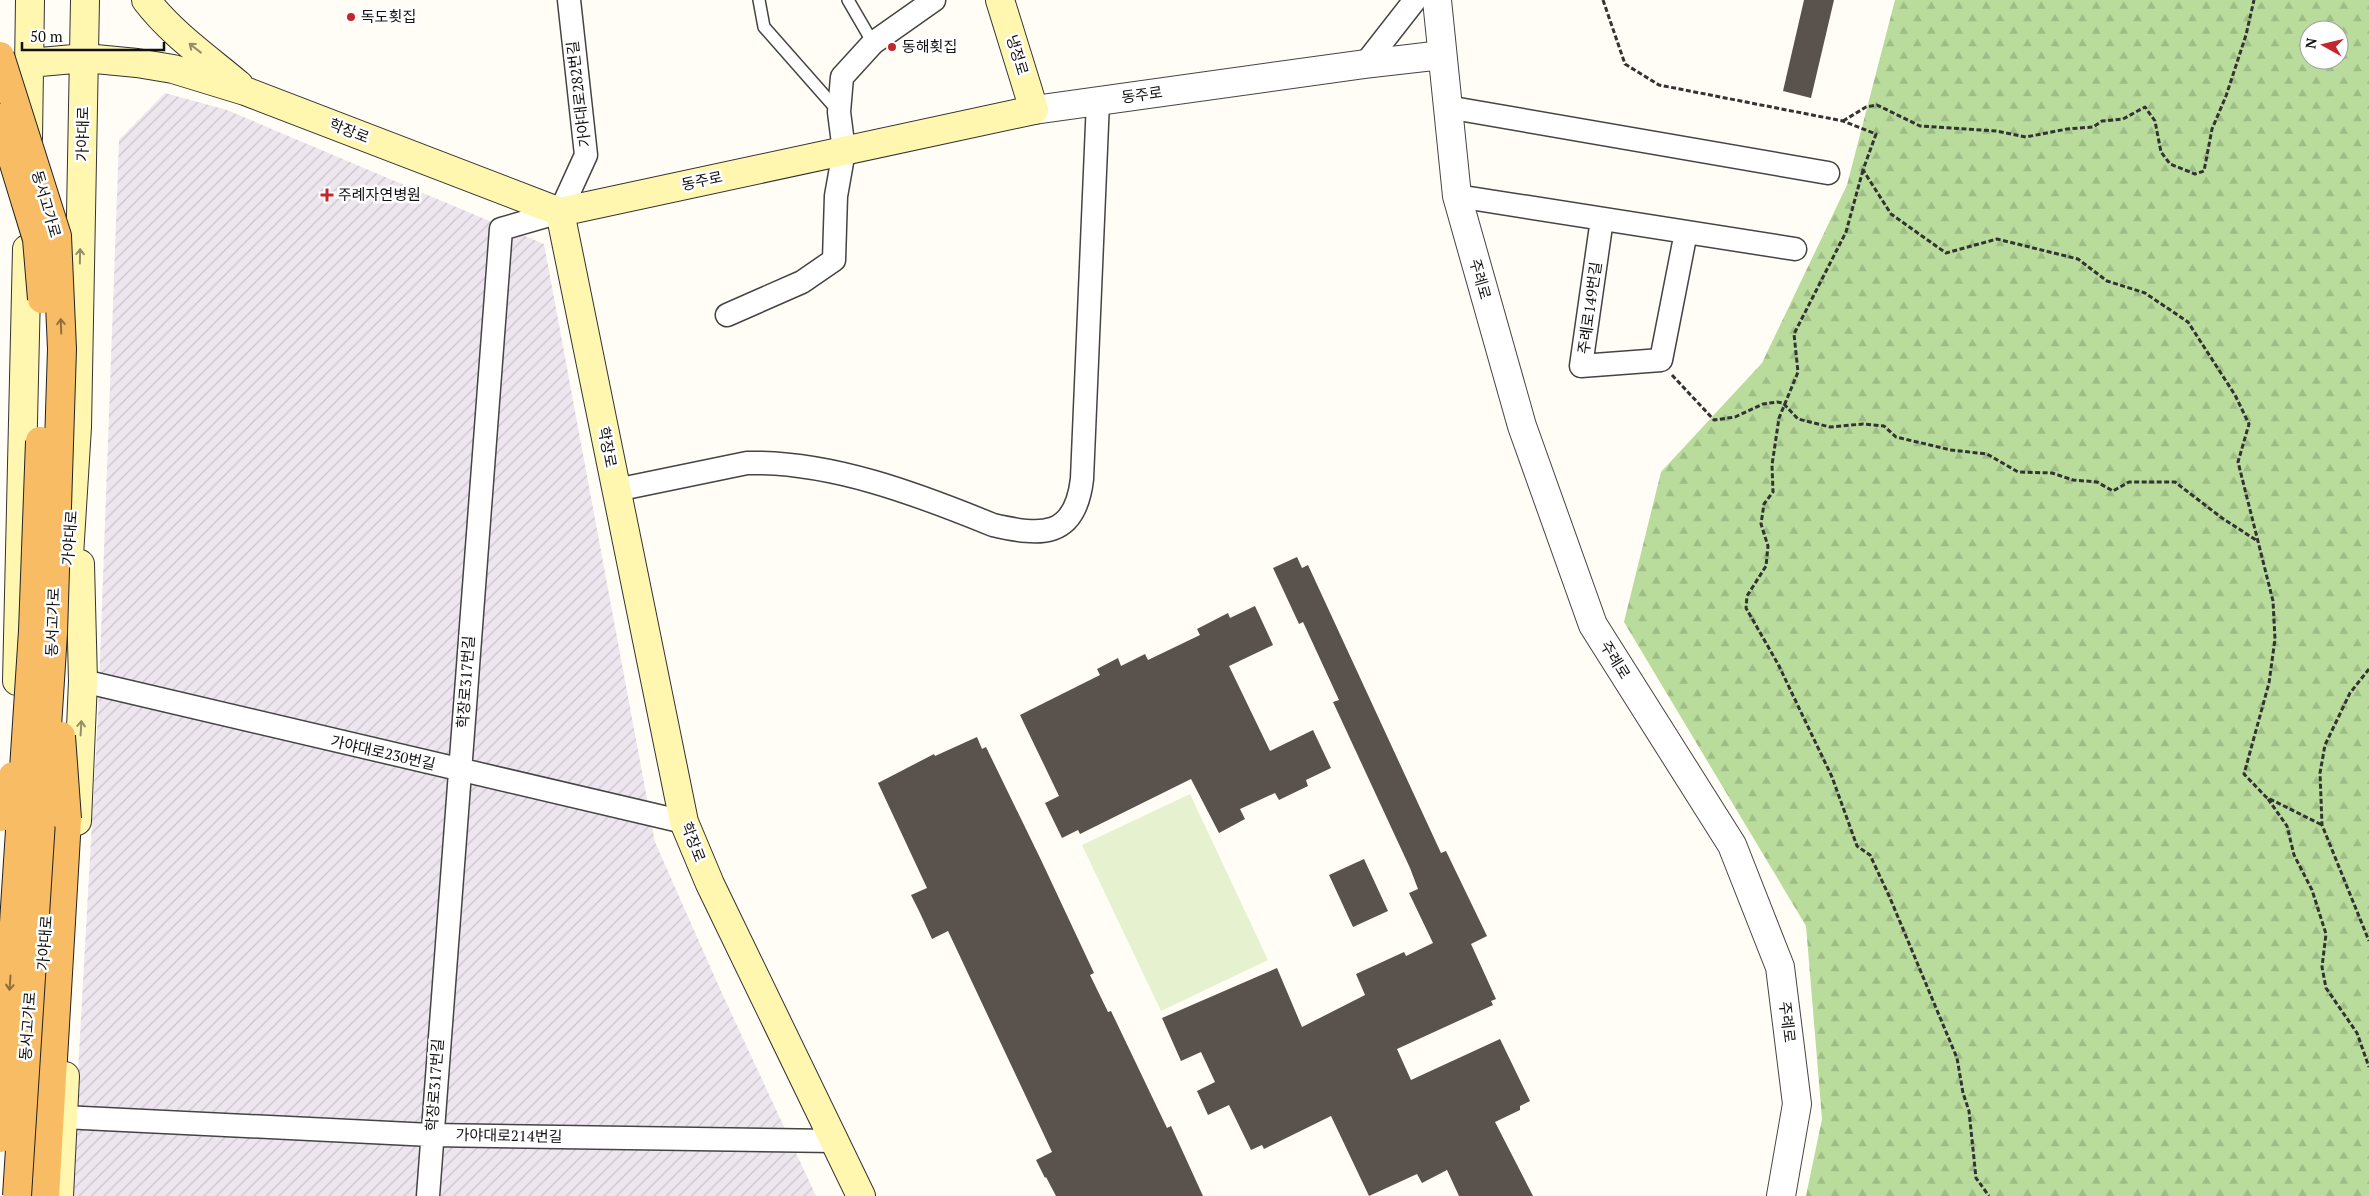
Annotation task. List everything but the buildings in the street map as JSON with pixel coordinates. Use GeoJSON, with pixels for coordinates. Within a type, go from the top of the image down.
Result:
{"type":"FeatureCollection","features":[{"type":"Feature","properties":{"kind":"highway","name":"동서고가로"},"geometry":{"type":"LineString","coordinates":[[0,56],[57,236],[62,349],[54,633],[17,1196]]}},
{"type":"Feature","properties":{"kind":"highway","name":"동서고가로"},"geometry":{"type":"LineString","coordinates":[[0,118],[37,239],[42,292],[43,365],[26,734],[0,1138]]}},
{"type":"Feature","properties":{"kind":"highway"},"geometry":{"type":"LineString","coordinates":[[45,1196],[67,819],[54,633]]}},
{"type":"Feature","properties":{"kind":"highway"},"geometry":{"type":"LineString","coordinates":[[0,816],[26,734]]}},
{"type":"Feature","properties":{"kind":"main road"},"geometry":{"type":"LineString","coordinates":[[0,954],[17,680],[24,438],[30,0]]}},
{"type":"Feature","properties":{"kind":"main road","name":"가야대로"},"geometry":{"type":"LineString","coordinates":[[30,1196],[77,427],[85,0]]}},
{"type":"Feature","properties":{"kind":"main road"},"geometry":{"type":"LineString","coordinates":[[146,0],[187,42],[245,91]]}},
{"type":"Feature","properties":{"kind":"main road","name":"냉정로"},"geometry":{"type":"LineString","coordinates":[[1006,3],[1034,110]]}},
{"type":"Feature","properties":{"kind":"main road","name":"학장로"},"geometry":{"type":"LineString","coordinates":[[29,63],[85,58],[138,62],[173,69],[245,91],[560,212],[684,822],[710,884],[861,1196]]}},
{"type":"Feature","properties":{"kind":"main road"},"geometry":{"type":"LineString","coordinates":[[83,136],[100,88],[108,77],[138,62]]}},
{"type":"Feature","properties":{"kind":"main road"},"geometry":{"type":"LineString","coordinates":[[0,87],[29,63]]}},
{"type":"Feature","properties":{"kind":"main road","name":"동주로"},"geometry":{"type":"LineString","coordinates":[[560,212],[1034,110]]}},
{"type":"Feature","properties":{"kind":"main road"},"geometry":{"type":"LineString","coordinates":[[59,1196],[83,681],[77,427]]}},
{"type":"Feature","properties":{"kind":"main road"},"geometry":{"type":"LineString","coordinates":[[0,611],[24,438]]}},
{"type":"Feature","properties":{"kind":"street","name":"가야대로282번길"},"geometry":{"type":"LineString","coordinates":[[560,212],[586,155],[569,0]]}},
{"type":"Feature","properties":{"kind":"street"},"geometry":{"type":"LineString","coordinates":[[727,315],[802,282],[834,260],[836,196],[844,151],[839,112],[842,77],[873,43],[934,0]]}},
{"type":"Feature","properties":{"kind":"street"},"geometry":{"type":"LineString","coordinates":[[1365,64],[1415,0]]}},
{"type":"Feature","properties":{"kind":"street","name":"주례로"},"geometry":{"type":"LineString","coordinates":[[1437,0],[1457,196],[1522,426],[1593,625],[1732,845],[1780,967],[1797,1104],[1781,1196]]}},
{"type":"Feature","properties":{"kind":"street","name":"동주로"},"geometry":{"type":"LineString","coordinates":[[1034,110],[1442,55]]}},
{"type":"Feature","properties":{"kind":"street"},"geometry":{"type":"LineString","coordinates":[[616,490],[747,462],[762,462],[850,475],[993,525],[1016,530],[1038,533],[1053,529],[1065,521],[1075,510],[1080,496],[1082,479],[1098,101]]}},
{"type":"Feature","properties":{"kind":"street"},"geometry":{"type":"LineString","coordinates":[[1447,107],[1828,173]]}},
{"type":"Feature","properties":{"kind":"street"},"geometry":{"type":"LineString","coordinates":[[1457,196],[1795,249]]}},
{"type":"Feature","properties":{"kind":"street","name":"학장로317번길"},"geometry":{"type":"LineString","coordinates":[[428,1196],[431,1135],[501,229],[560,212]]}},
{"type":"Feature","properties":{"kind":"street","name":"주례로149번길"},"geometry":{"type":"LineString","coordinates":[[1602,219],[1582,366],[1661,360]]}},
{"type":"Feature","properties":{"kind":"street"},"geometry":{"type":"LineString","coordinates":[[1661,360],[1686,232]]}},
{"type":"Feature","properties":{"kind":"street","name":"가야대로230번길"},"geometry":{"type":"LineString","coordinates":[[83,681],[459,771],[684,822]]}},
{"type":"Feature","properties":{"kind":"street","name":"가야대로214번길"},"geometry":{"type":"LineString","coordinates":[[63,1117],[431,1135],[835,1141]]}},
{"type":"Feature","properties":{"kind":"lane"},"geometry":{"type":"LineString","coordinates":[[759,0],[764,27],[839,112]]}},
{"type":"Feature","properties":{"kind":"lane"},"geometry":{"type":"LineString","coordinates":[[848,0],[873,43]]}},
{"type":"Feature","properties":{"kind":"path"},"geometry":{"type":"LineString","coordinates":[[1603,0],[1625,64],[1659,85],[1843,121],[1876,134],[1863,170],[1846,232],[1794,334],[1798,372],[1783,403],[1772,464],[1773,492],[1764,504],[1761,524],[1768,546],[1766,566],[1747,596],[1746,608],[1778,664],[1832,777],[1857,846],[1870,855],[1957,1058],[1963,1093],[1969,1111],[1976,1178],[1989,1196]]}},
{"type":"Feature","properties":{"kind":"path"},"geometry":{"type":"LineString","coordinates":[[1843,121],[1866,107],[1877,105],[1920,126],[1996,131],[2026,137],[2067,129],[2093,127],[2102,121],[2123,119],[2145,107],[2155,121],[2161,152],[2170,164],[2195,174],[2204,171],[2212,129],[2226,96],[2254,0]]}},
{"type":"Feature","properties":{"kind":"path"},"geometry":{"type":"LineString","coordinates":[[1863,170],[1891,214],[1946,253],[1997,239],[2078,259],[2107,281],[2145,293],[2188,322],[2235,395],[2250,424],[2238,462],[2256,540],[2273,600],[2275,639],[2269,683],[2244,774],[2266,797],[2287,826],[2294,855],[2312,890],[2326,934],[2322,967],[2326,988],[2357,1033],[2369,1067]]}},
{"type":"Feature","properties":{"kind":"path"},"geometry":{"type":"LineString","coordinates":[[1661,360],[1681,386],[1699,402],[1714,420],[1735,417],[1762,404],[1777,402],[1783,403],[1798,419],[1830,427],[1863,424],[1884,426],[1896,437],[1951,450],[1986,454],[2018,472],[2052,473],[2073,480],[2097,482],[2113,491],[2130,482],[2176,482],[2222,518],[2256,540]]}},
{"type":"Feature","properties":{"kind":"path"},"geometry":{"type":"LineString","coordinates":[[2369,669],[2350,693],[2325,745],[2320,773],[2322,825],[2369,941]]}},
{"type":"Feature","properties":{"kind":"path"},"geometry":{"type":"LineString","coordinates":[[2266,797],[2322,825]]}},
{"type":"Feature","properties":{"kind":"shaded area"},"geometry":{"type":"Polygon","coordinates":[[[165,93],[227,110],[544,244],[655,842],[720,989],[816,1196],[71,1196],[98,715],[119,140],[165,93]]]}},
{"type":"Feature","properties":{"kind":"green space"},"geometry":{"type":"Polygon","coordinates":[[[1895,0],[2369,0],[2369,1196],[1806,1196],[1822,1119],[1806,926],[1624,622],[1661,472],[1762,363],[1847,185],[1895,0]]]}},
{"type":"Feature","properties":{"kind":"green space"},"geometry":{"type":"Polygon","coordinates":[[[1190,794],[1268,960],[1161,1011],[1082,845],[1190,794]]]}},
{"type":"Feature","properties":{"kind":"place","name":"독도횟집"},"geometry":{"type":"Point","coordinates":[351,17]}},
{"type":"Feature","properties":{"kind":"place","name":"동해횟집"},"geometry":{"type":"Point","coordinates":[892,47]}},
{"type":"Feature","properties":{"kind":"place","name":"주례자연병원"},"geometry":{"type":"Point","coordinates":[327,195]}}]}
